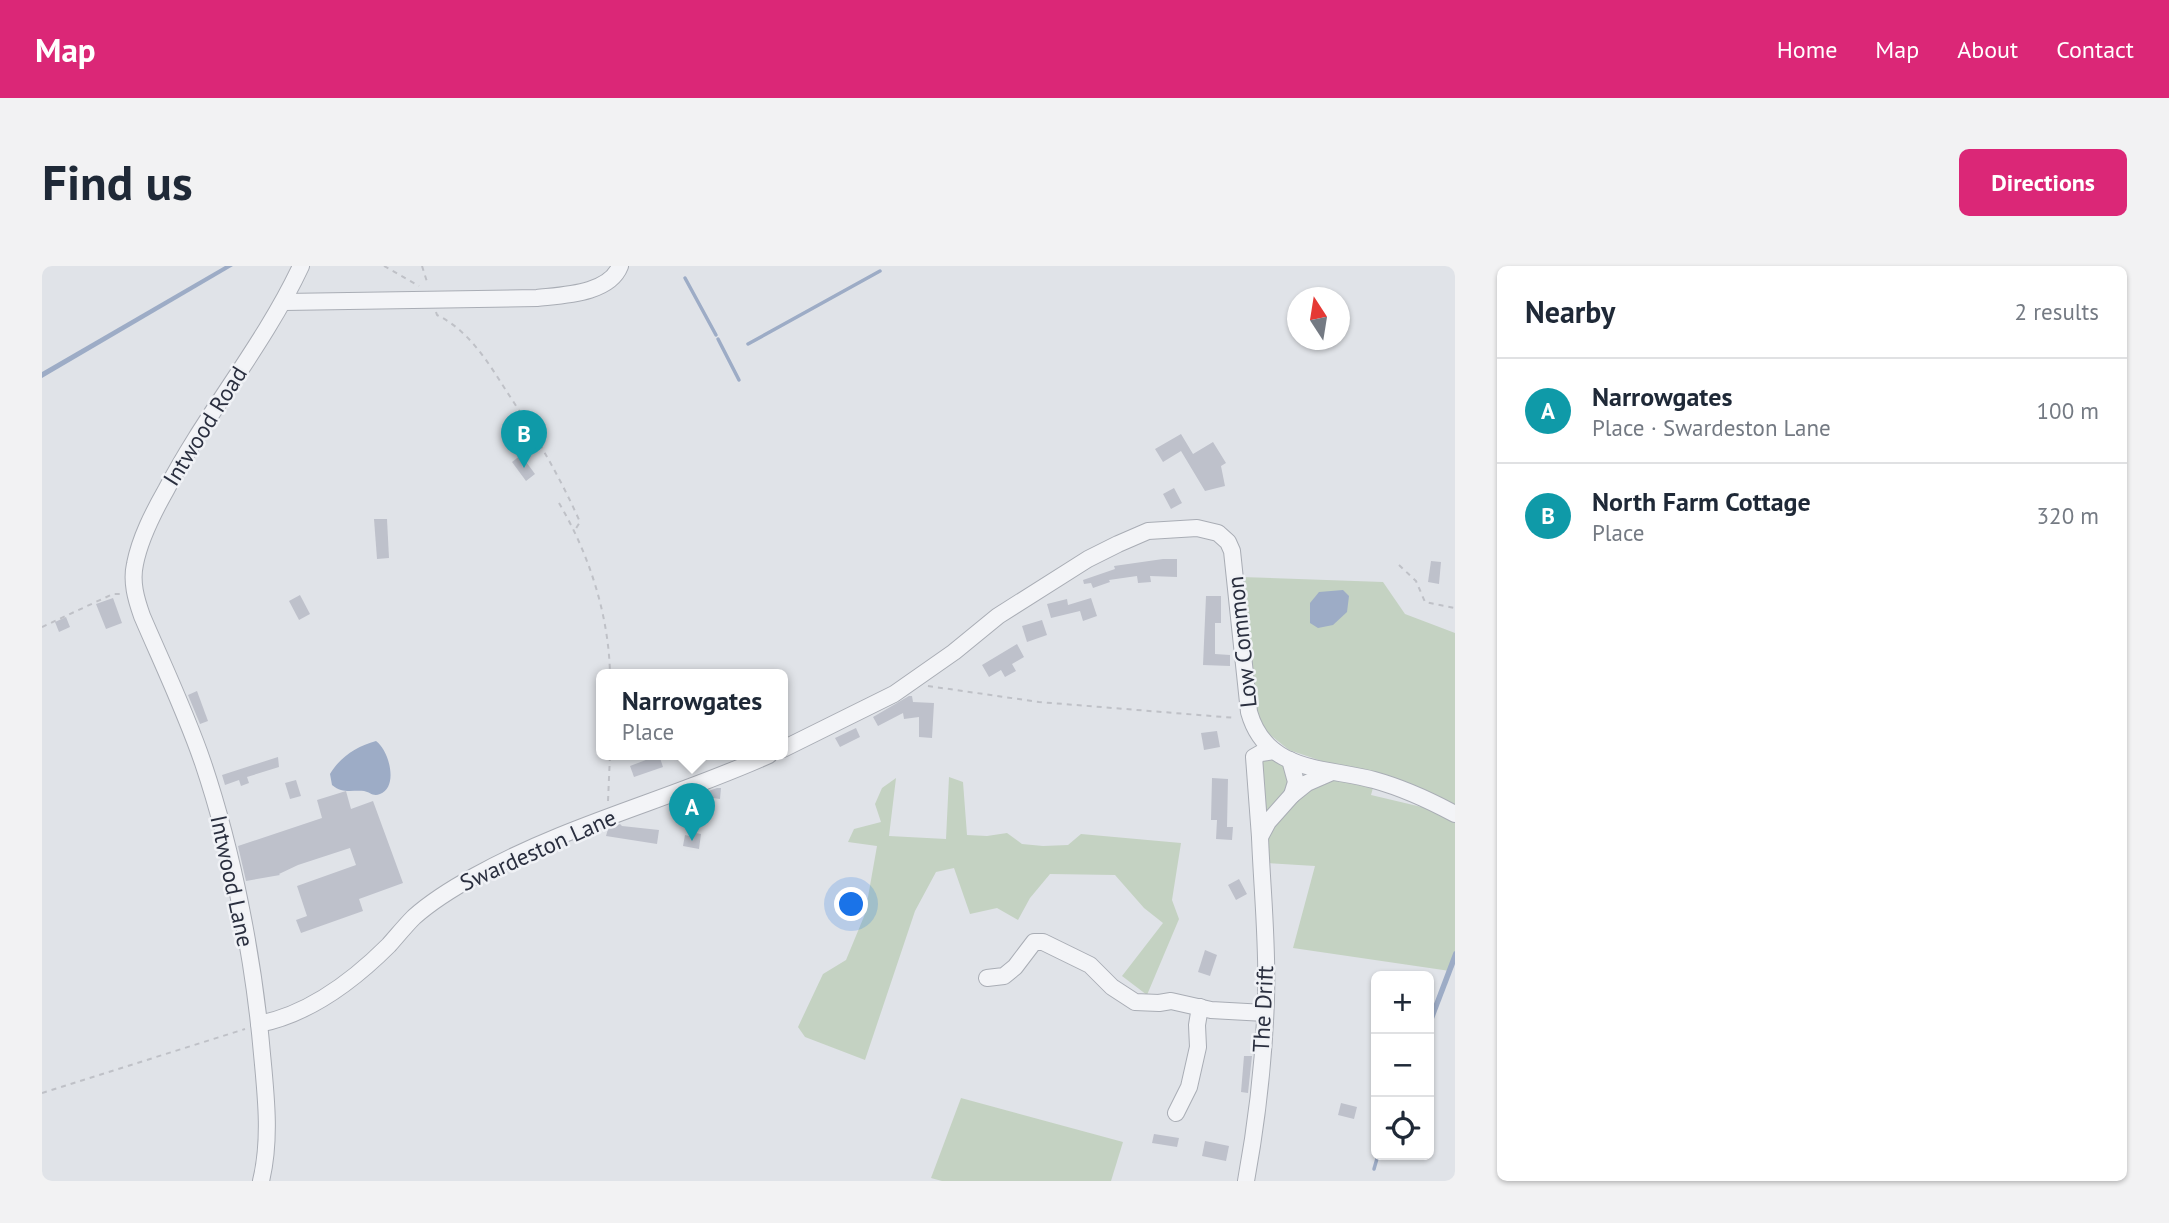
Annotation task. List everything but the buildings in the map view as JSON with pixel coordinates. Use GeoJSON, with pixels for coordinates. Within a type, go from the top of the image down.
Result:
{"type":"FeatureCollection","features":[{"type":"Feature","properties":{"kind":"street","name":"Intwood Road"},"geometry":{"type":"LineString","coordinates":[[135,595],[135,564],[156,509],[213,409],[284,302],[301,266]]}},
{"type":"Feature","properties":{"kind":"street"},"geometry":{"type":"LineString","coordinates":[[284,302],[435,308],[537,299],[570,295],[607,281],[618,272],[620,266]]}},
{"type":"Feature","properties":{"kind":"street","name":"Low Common"},"geometry":{"type":"LineString","coordinates":[[915,680],[998,616],[1088,559],[1148,531],[1197,528],[1218,533],[1228,542],[1232,551],[1245,685],[1252,724],[1274,751],[1311,769],[1378,781],[1428,799],[1455,814]]}},
{"type":"Feature","properties":{"kind":"street","name":"Intwood Lane"},"geometry":{"type":"LineString","coordinates":[[135,595],[203,761],[219,814],[246,940],[260,1024],[267,1118],[261,1181]]}},
{"type":"Feature","properties":{"kind":"street"},"geometry":{"type":"LineString","coordinates":[[788,747],[894,694],[915,680]]}},
{"type":"Feature","properties":{"kind":"street","name":"The Drift"},"geometry":{"type":"LineString","coordinates":[[1246,1181],[1252,1148],[1265,1013],[1266,952],[1252,724]]}},
{"type":"Feature","properties":{"kind":"street"},"geometry":{"type":"LineString","coordinates":[[1254,757],[1261,752],[1274,751]]}},
{"type":"Feature","properties":{"kind":"street","name":"Swardeston Lane"},"geometry":{"type":"LineString","coordinates":[[260,1024],[274,1021],[321,999],[355,977],[413,918],[440,896],[526,850],[758,760]]}},
{"type":"Feature","properties":{"kind":"street"},"geometry":{"type":"LineString","coordinates":[[1290,760],[1296,782],[1292,795]]}},
{"type":"Feature","properties":{"kind":"street"},"geometry":{"type":"LineString","coordinates":[[1259,837],[1268,822],[1292,795],[1307,783],[1330,773]]}},
{"type":"Feature","properties":{"kind":"street"},"geometry":{"type":"LineString","coordinates":[[987,978],[1004,976],[1015,967],[1034,942],[1043,942],[1090,965],[1112,987],[1135,1002],[1171,1001],[1211,1010],[1265,1013]]}},
{"type":"Feature","properties":{"kind":"street"},"geometry":{"type":"LineString","coordinates":[[1176,1113],[1189,1087],[1198,1046],[1200,1007]]}},
{"type":"Feature","properties":{"kind":"path"},"geometry":{"type":"LineString","coordinates":[[384,266],[419,286]]}},
{"type":"Feature","properties":{"kind":"path"},"geometry":{"type":"LineString","coordinates":[[422,266],[435,308],[478,348],[532,430],[566,490],[580,522],[575,527]]}},
{"type":"Feature","properties":{"kind":"path"},"geometry":{"type":"LineString","coordinates":[[559,503],[575,527],[593,577],[605,627],[609,669]]}},
{"type":"Feature","properties":{"kind":"path"},"geometry":{"type":"LineString","coordinates":[[1399,565],[1416,581],[1425,602],[1455,608]]}},
{"type":"Feature","properties":{"kind":"path"},"geometry":{"type":"LineString","coordinates":[[42,628],[113,594],[135,595]]}},
{"type":"Feature","properties":{"kind":"path"},"geometry":{"type":"LineString","coordinates":[[915,680],[932,687],[996,697],[1252,724]]}},
{"type":"Feature","properties":{"kind":"path"},"geometry":{"type":"LineString","coordinates":[[610,760],[608,802],[612,815]]}},
{"type":"Feature","properties":{"kind":"path"},"geometry":{"type":"LineString","coordinates":[[42,1093],[260,1024]]}},
{"type":"Feature","properties":{"kind":"green space"},"geometry":{"type":"Polygon","coordinates":[[[1241,577],[1383,582],[1405,614],[1455,633],[1455,806],[1289,750],[1263,729],[1253,710],[1241,577]]]}},
{"type":"Feature","properties":{"kind":"green space"},"geometry":{"type":"Polygon","coordinates":[[[1269,756],[1288,764],[1293,781],[1264,818],[1258,780],[1263,758],[1269,756]]]}},
{"type":"Feature","properties":{"kind":"green space"},"geometry":{"type":"Polygon","coordinates":[[[949,777],[963,782],[967,835],[1007,833],[1022,844],[1043,846],[1068,845],[1081,834],[1181,843],[1172,900],[1179,919],[1147,995],[1122,976],[1163,923],[1144,908],[1115,875],[1050,874],[1030,898],[1018,920],[997,908],[970,914],[954,868],[936,872],[915,911],[865,1060],[805,1037],[798,1027],[823,974],[846,960],[865,914],[877,846],[848,842],[854,829],[881,822],[875,804],[882,788],[896,778],[889,836],[946,839],[949,777]]]}},
{"type":"Feature","properties":{"kind":"green space"},"geometry":{"type":"Polygon","coordinates":[[[1329,778],[1374,784],[1371,795],[1426,808],[1455,823],[1455,962],[1450,971],[1293,948],[1315,866],[1266,863],[1265,840],[1294,798],[1329,778]]]}},
{"type":"Feature","properties":{"kind":"green space"},"geometry":{"type":"Polygon","coordinates":[[[961,1098],[1123,1142],[1111,1181],[942,1181],[931,1178],[961,1098]]]}},
{"type":"Feature","properties":{"kind":"water"},"geometry":{"type":"Polygon","coordinates":[[[225,266],[233,266],[42,378],[42,372],[225,266]]]}},
{"type":"Feature","properties":{"kind":"water"},"geometry":{"type":"Polygon","coordinates":[[[1343,590],[1349,596],[1347,612],[1333,625],[1318,628],[1310,623],[1310,603],[1319,592],[1343,590]]]}},
{"type":"Feature","properties":{"kind":"water"},"geometry":{"type":"Polygon","coordinates":[[[376,741],[385,752],[390,768],[391,777],[386,790],[375,795],[364,791],[344,791],[332,785],[330,774],[344,757],[376,741]]]}},
{"type":"Feature","properties":{"kind":"water"},"geometry":{"type":"Polygon","coordinates":[[[1455,956],[1455,964],[1434,1019],[1434,1009],[1455,956]]]}},
{"type":"Feature","properties":{"kind":"waterway"},"geometry":{"type":"LineString","coordinates":[[748,344],[880,271]]}},
{"type":"Feature","properties":{"kind":"waterway"},"geometry":{"type":"LineString","coordinates":[[685,278],[716,335]]}},
{"type":"Feature","properties":{"kind":"waterway"},"geometry":{"type":"LineString","coordinates":[[718,339],[739,380]]}},
{"type":"Feature","properties":{"kind":"waterway"},"geometry":{"type":"LineString","coordinates":[[1434,1009],[1455,953]]}},
{"type":"Feature","properties":{"kind":"waterway"},"geometry":{"type":"LineString","coordinates":[[1374,1169],[1377,1160]]}},
{"type":"Feature","properties":{"kind":"place","name":"North Farm Cottage"},"geometry":{"type":"Point","coordinates":[524,468]}},
{"type":"Feature","properties":{"kind":"place","name":"Narrowgates"},"geometry":{"type":"Point","coordinates":[692,841]}}]}
